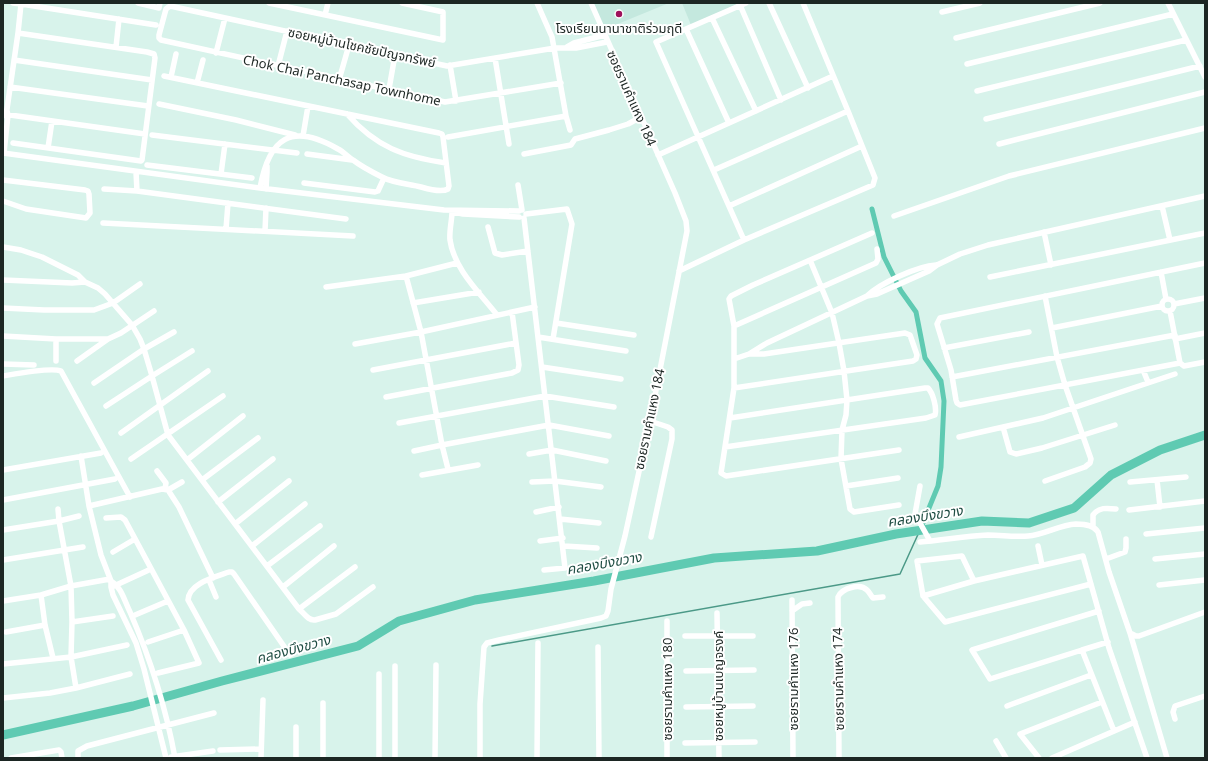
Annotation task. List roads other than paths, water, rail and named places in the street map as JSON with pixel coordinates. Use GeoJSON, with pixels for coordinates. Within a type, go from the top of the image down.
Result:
{"type":"FeatureCollection","features":[{"type":"Feature","properties":{"kind":"street"},"geometry":{"type":"LineString","coordinates":[[13,3],[156,25]]}},
{"type":"Feature","properties":{"kind":"street"},"geometry":{"type":"LineString","coordinates":[[138,3],[159,8],[160,3]]}},
{"type":"Feature","properties":{"kind":"street"},"geometry":{"type":"LineString","coordinates":[[269,3],[443,40],[443,12],[402,3]]}},
{"type":"Feature","properties":{"kind":"street"},"geometry":{"type":"LineString","coordinates":[[325,15],[328,3]]}},
{"type":"Feature","properties":{"kind":"street"},"geometry":{"type":"LineString","coordinates":[[537,3],[552,36],[566,116],[570,130]]}},
{"type":"Feature","properties":{"kind":"street","name":"ซอยรามคำแหง 184"},"geometry":{"type":"LineString","coordinates":[[480,758],[480,704],[484,647],[487,643],[601,618],[606,616],[608,611],[611,589],[650,421],[687,231],[686,221],[675,193],[591,3]]}},
{"type":"Feature","properties":{"kind":"street"},"geometry":{"type":"LineString","coordinates":[[769,3],[808,88]]}},
{"type":"Feature","properties":{"kind":"street"},"geometry":{"type":"LineString","coordinates":[[679,271],[744,240],[873,185],[875,178],[803,3]]}},
{"type":"Feature","properties":{"kind":"street"},"geometry":{"type":"LineString","coordinates":[[942,12],[980,3]]}},
{"type":"Feature","properties":{"kind":"street"},"geometry":{"type":"LineString","coordinates":[[956,38],[1100,3]]}},
{"type":"Feature","properties":{"kind":"street"},"geometry":{"type":"LineString","coordinates":[[1168,3],[1205,77]]}},
{"type":"Feature","properties":{"kind":"street"},"geometry":{"type":"LineString","coordinates":[[22,4],[5,114],[3,153],[263,189],[444,210],[522,214],[567,210],[572,224],[553,339]]}},
{"type":"Feature","properties":{"kind":"street"},"geometry":{"type":"LineString","coordinates":[[744,240],[656,42],[743,4],[781,100]]}},
{"type":"Feature","properties":{"kind":"street","name":"ซอยหมู่บ้านโชคชัยปัญจทรัพย์"},"geometry":{"type":"LineString","coordinates":[[170,6],[450,66],[554,48],[576,48],[608,42]]}},
{"type":"Feature","properties":{"kind":"street","name":"Chok Chai Panchasap Townhome"},"geometry":{"type":"LineString","coordinates":[[170,6],[166,9],[159,38],[161,40],[444,102],[561,83]]}},
{"type":"Feature","properties":{"kind":"street"},"geometry":{"type":"LineString","coordinates":[[967,64],[1174,14]]}},
{"type":"Feature","properties":{"kind":"street"},"geometry":{"type":"LineString","coordinates":[[216,53],[225,18]]}},
{"type":"Feature","properties":{"kind":"street"},"geometry":{"type":"LineString","coordinates":[[712,18],[756,111]]}},
{"type":"Feature","properties":{"kind":"street"},"geometry":{"type":"LineString","coordinates":[[116,47],[119,19]]}},
{"type":"Feature","properties":{"kind":"street"},"geometry":{"type":"LineString","coordinates":[[686,29],[729,123]]}},
{"type":"Feature","properties":{"kind":"street"},"geometry":{"type":"LineString","coordinates":[[278,66],[287,31]]}},
{"type":"Feature","properties":{"kind":"street"},"geometry":{"type":"LineString","coordinates":[[13,143],[139,162],[142,160],[155,58],[153,53],[18,33]]}},
{"type":"Feature","properties":{"kind":"street","name":"ซอยหมู่บ้านโชคชัยปัญจทรัพย์"},"geometry":{"type":"LineString","coordinates":[[566,47],[574,43],[604,35]]}},
{"type":"Feature","properties":{"kind":"street"},"geometry":{"type":"LineString","coordinates":[[977,91],[1186,40]]}},
{"type":"Feature","properties":{"kind":"street"},"geometry":{"type":"LineString","coordinates":[[339,80],[349,45]]}},
{"type":"Feature","properties":{"kind":"street"},"geometry":{"type":"LineString","coordinates":[[171,77],[176,54]]}},
{"type":"Feature","properties":{"kind":"street"},"geometry":{"type":"LineString","coordinates":[[389,89],[395,55]]}},
{"type":"Feature","properties":{"kind":"street"},"geometry":{"type":"LineString","coordinates":[[495,58],[509,144]]}},
{"type":"Feature","properties":{"kind":"street"},"geometry":{"type":"LineString","coordinates":[[14,60],[152,80]]}},
{"type":"Feature","properties":{"kind":"street"},"geometry":{"type":"LineString","coordinates":[[197,83],[203,60]]}},
{"type":"Feature","properties":{"kind":"street"},"geometry":{"type":"LineString","coordinates":[[450,66],[456,101]]}},
{"type":"Feature","properties":{"kind":"street"},"geometry":{"type":"LineString","coordinates":[[986,119],[1200,66]]}},
{"type":"Feature","properties":{"kind":"street"},"geometry":{"type":"LineString","coordinates":[[159,104],[303,136],[332,145],[345,153],[352,160],[384,178],[432,190],[445,191],[448,189],[442,134],[164,76]]}},
{"type":"Feature","properties":{"kind":"street"},"geometry":{"type":"LineString","coordinates":[[658,155],[833,76]]}},
{"type":"Feature","properties":{"kind":"street"},"geometry":{"type":"LineString","coordinates":[[10,87],[148,106]]}},
{"type":"Feature","properties":{"kind":"street"},"geometry":{"type":"LineString","coordinates":[[999,144],[1205,92]]}},
{"type":"Feature","properties":{"kind":"street"},"geometry":{"type":"LineString","coordinates":[[303,136],[308,106]]}},
{"type":"Feature","properties":{"kind":"street"},"geometry":{"type":"LineString","coordinates":[[714,170],[848,111]]}},
{"type":"Feature","properties":{"kind":"street"},"geometry":{"type":"LineString","coordinates":[[5,114],[145,134]]}},
{"type":"Feature","properties":{"kind":"street"},"geometry":{"type":"LineString","coordinates":[[347,114],[358,127],[386,146],[401,153],[422,159],[446,163]]}},
{"type":"Feature","properties":{"kind":"street"},"geometry":{"type":"LineString","coordinates":[[448,137],[566,116]]}},
{"type":"Feature","properties":{"kind":"street"},"geometry":{"type":"LineString","coordinates":[[524,154],[571,145],[575,140],[628,124],[641,117]]}},
{"type":"Feature","properties":{"kind":"street"},"geometry":{"type":"LineString","coordinates":[[48,148],[52,121]]}},
{"type":"Feature","properties":{"kind":"street"},"geometry":{"type":"LineString","coordinates":[[894,216],[1009,176],[1205,128]]}},
{"type":"Feature","properties":{"kind":"street"},"geometry":{"type":"LineString","coordinates":[[152,135],[297,154]]}},
{"type":"Feature","properties":{"kind":"street"},"geometry":{"type":"LineString","coordinates":[[263,189],[263,171],[273,150],[279,143],[295,135]]}},
{"type":"Feature","properties":{"kind":"street"},"geometry":{"type":"LineString","coordinates":[[221,174],[225,144]]}},
{"type":"Feature","properties":{"kind":"street"},"geometry":{"type":"LineString","coordinates":[[729,206],[862,146]]}},
{"type":"Feature","properties":{"kind":"street"},"geometry":{"type":"LineString","coordinates":[[307,154],[352,160]]}},
{"type":"Feature","properties":{"kind":"street"},"geometry":{"type":"LineString","coordinates":[[147,165],[252,178]]}},
{"type":"Feature","properties":{"kind":"street"},"geometry":{"type":"LineString","coordinates":[[136,172],[137,191]]}},
{"type":"Feature","properties":{"kind":"street"},"geometry":{"type":"LineString","coordinates":[[304,183],[378,192],[384,178]]}},
{"type":"Feature","properties":{"kind":"street"},"geometry":{"type":"LineString","coordinates":[[3,180],[88,191],[90,194],[90,213],[86,218],[26,209],[3,201]]}},
{"type":"Feature","properties":{"kind":"street"},"geometry":{"type":"LineString","coordinates":[[518,185],[528,251],[566,568],[544,570]]}},
{"type":"Feature","properties":{"kind":"street"},"geometry":{"type":"LineString","coordinates":[[104,189],[137,191],[346,219]]}},
{"type":"Feature","properties":{"kind":"street"},"geometry":{"type":"LineString","coordinates":[[734,359],[749,354],[767,343],[876,291],[960,254],[988,245],[1205,196]]}},
{"type":"Feature","properties":{"kind":"street"},"geometry":{"type":"LineString","coordinates":[[226,229],[228,203]]}},
{"type":"Feature","properties":{"kind":"street"},"geometry":{"type":"LineString","coordinates":[[1162,206],[1170,240]]}},
{"type":"Feature","properties":{"kind":"street"},"geometry":{"type":"LineString","coordinates":[[265,232],[266,208]]}},
{"type":"Feature","properties":{"kind":"street"},"geometry":{"type":"LineString","coordinates":[[444,210],[463,214],[487,213]]}},
{"type":"Feature","properties":{"kind":"street"},"geometry":{"type":"LineString","coordinates":[[452,212],[450,239],[457,263],[470,283],[497,315]]}},
{"type":"Feature","properties":{"kind":"street"},"geometry":{"type":"LineString","coordinates":[[103,223],[353,236]]}},
{"type":"Feature","properties":{"kind":"street"},"geometry":{"type":"LineString","coordinates":[[488,227],[495,253],[502,254],[528,251]]}},
{"type":"Feature","properties":{"kind":"street"},"geometry":{"type":"LineString","coordinates":[[1044,232],[1051,265]]}},
{"type":"Feature","properties":{"kind":"street"},"geometry":{"type":"LineString","coordinates":[[872,233],[753,285],[729,299],[734,326],[734,388],[721,473],[724,476],[900,450]]}},
{"type":"Feature","properties":{"kind":"street"},"geometry":{"type":"LineString","coordinates":[[990,277],[1205,233]]}},
{"type":"Feature","properties":{"kind":"street"},"geometry":{"type":"LineString","coordinates":[[3,247],[21,250],[42,257],[78,275],[85,282],[98,288],[105,294],[132,325],[144,349],[168,435],[299,609],[309,619],[315,620],[336,614],[373,587]]}},
{"type":"Feature","properties":{"kind":"street"},"geometry":{"type":"LineString","coordinates":[[734,326],[876,263],[878,260],[877,249]]}},
{"type":"Feature","properties":{"kind":"street"},"geometry":{"type":"LineString","coordinates":[[810,260],[832,313],[844,371],[847,400],[846,415],[842,430],[842,459],[850,509],[852,512],[899,505]]}},
{"type":"Feature","properties":{"kind":"street"},"geometry":{"type":"LineString","coordinates":[[326,286],[406,276],[457,263]]}},
{"type":"Feature","properties":{"kind":"street"},"geometry":{"type":"LineString","coordinates":[[1205,263],[940,318],[937,324],[952,377],[956,400],[960,405],[1180,363],[1184,366],[1205,362]]}},
{"type":"Feature","properties":{"kind":"street"},"geometry":{"type":"LineString","coordinates":[[1161,272],[1166,299],[1162,306]]}},
{"type":"Feature","properties":{"kind":"street"},"geometry":{"type":"LineString","coordinates":[[406,276],[421,332],[448,470]]}},
{"type":"Feature","properties":{"kind":"street"},"geometry":{"type":"LineString","coordinates":[[3,280],[72,283],[85,282]]}},
{"type":"Feature","properties":{"kind":"street"},"geometry":{"type":"LineString","coordinates":[[3,308],[94,310],[113,303],[140,284]]}},
{"type":"Feature","properties":{"kind":"street"},"geometry":{"type":"LineString","coordinates":[[414,303],[479,292]]}},
{"type":"Feature","properties":{"kind":"street"},"geometry":{"type":"LineString","coordinates":[[1045,296],[1057,357],[1072,408],[1091,459],[1090,463],[1085,467],[1045,481]]}},
{"type":"Feature","properties":{"kind":"street"},"geometry":{"type":"LineString","coordinates":[[1174,304],[1205,298]]}},
{"type":"Feature","properties":{"kind":"street"},"geometry":{"type":"LineString","coordinates":[[1166,299],[1172,300],[1174,304]]}},
{"type":"Feature","properties":{"kind":"street"},"geometry":{"type":"LineString","coordinates":[[1174,304],[1170,311],[1180,363]]}},
{"type":"Feature","properties":{"kind":"street"},"geometry":{"type":"LineString","coordinates":[[1052,328],[1162,306]]}},
{"type":"Feature","properties":{"kind":"street"},"geometry":{"type":"LineString","coordinates":[[1162,306],[1165,310],[1170,311]]}},
{"type":"Feature","properties":{"kind":"street"},"geometry":{"type":"LineString","coordinates":[[355,344],[421,332],[535,307]]}},
{"type":"Feature","properties":{"kind":"street"},"geometry":{"type":"LineString","coordinates":[[77,361],[108,339],[121,333],[154,311]]}},
{"type":"Feature","properties":{"kind":"street"},"geometry":{"type":"LineString","coordinates":[[386,397],[512,373],[518,370],[519,365],[512,312]]}},
{"type":"Feature","properties":{"kind":"street"},"geometry":{"type":"LineString","coordinates":[[556,323],[634,335]]}},
{"type":"Feature","properties":{"kind":"street"},"geometry":{"type":"LineString","coordinates":[[94,383],[144,349],[174,332]]}},
{"type":"Feature","properties":{"kind":"street"},"geometry":{"type":"LineString","coordinates":[[944,348],[1029,332]]}},
{"type":"Feature","properties":{"kind":"street"},"geometry":{"type":"LineString","coordinates":[[734,388],[913,361],[917,357],[917,351],[910,335],[906,333],[764,354],[749,354]]}},
{"type":"Feature","properties":{"kind":"street"},"geometry":{"type":"LineString","coordinates":[[952,377],[1057,357],[1205,333]]}},
{"type":"Feature","properties":{"kind":"street"},"geometry":{"type":"LineString","coordinates":[[3,336],[56,339],[108,339]]}},
{"type":"Feature","properties":{"kind":"street"},"geometry":{"type":"LineString","coordinates":[[538,337],[626,351]]}},
{"type":"Feature","properties":{"kind":"street"},"geometry":{"type":"LineString","coordinates":[[56,339],[56,361]]}},
{"type":"Feature","properties":{"kind":"street"},"geometry":{"type":"LineString","coordinates":[[373,370],[516,343]]}},
{"type":"Feature","properties":{"kind":"street"},"geometry":{"type":"LineString","coordinates":[[106,406],[192,351]]}},
{"type":"Feature","properties":{"kind":"street"},"geometry":{"type":"LineString","coordinates":[[3,364],[34,365]]}},
{"type":"Feature","properties":{"kind":"street"},"geometry":{"type":"LineString","coordinates":[[542,367],[620,379]]}},
{"type":"Feature","properties":{"kind":"street"},"geometry":{"type":"LineString","coordinates":[[3,376],[54,370],[61,371],[130,497]]}},
{"type":"Feature","properties":{"kind":"street"},"geometry":{"type":"LineString","coordinates":[[1143,370],[1148,382]]}},
{"type":"Feature","properties":{"kind":"street"},"geometry":{"type":"LineString","coordinates":[[120,432],[208,371]]}},
{"type":"Feature","properties":{"kind":"street"},"geometry":{"type":"LineString","coordinates":[[959,437],[1043,418],[1175,374]]}},
{"type":"Feature","properties":{"kind":"street"},"geometry":{"type":"LineString","coordinates":[[725,447],[926,418],[933,416],[936,413],[928,388],[730,418]]}},
{"type":"Feature","properties":{"kind":"street"},"geometry":{"type":"LineString","coordinates":[[131,459],[224,396]]}},
{"type":"Feature","properties":{"kind":"street"},"geometry":{"type":"LineString","coordinates":[[399,423],[545,396],[614,408]]}},
{"type":"Feature","properties":{"kind":"street"},"geometry":{"type":"LineString","coordinates":[[187,460],[243,416]]}},
{"type":"Feature","properties":{"kind":"street"},"geometry":{"type":"LineString","coordinates":[[650,421],[668,427],[672,430],[672,438],[651,537]]}},
{"type":"Feature","properties":{"kind":"street"},"geometry":{"type":"LineString","coordinates":[[414,451],[549,425],[609,436]]}},
{"type":"Feature","properties":{"kind":"street"},"geometry":{"type":"LineString","coordinates":[[1003,427],[1010,452],[1013,454],[1042,448],[1116,425]]}},
{"type":"Feature","properties":{"kind":"street"},"geometry":{"type":"LineString","coordinates":[[202,480],[258,438]]}},
{"type":"Feature","properties":{"kind":"street"},"geometry":{"type":"LineString","coordinates":[[529,454],[552,450],[606,461]]}},
{"type":"Feature","properties":{"kind":"street"},"geometry":{"type":"LineString","coordinates":[[3,470],[101,452]]}},
{"type":"Feature","properties":{"kind":"street"},"geometry":{"type":"LineString","coordinates":[[81,456],[89,506],[101,555],[123,617],[136,643],[159,728],[171,757]]}},
{"type":"Feature","properties":{"kind":"street"},"geometry":{"type":"LineString","coordinates":[[218,502],[273,459]]}},
{"type":"Feature","properties":{"kind":"street"},"geometry":{"type":"LineString","coordinates":[[422,475],[478,465]]}},
{"type":"Feature","properties":{"kind":"street"},"geometry":{"type":"LineString","coordinates":[[157,471],[166,483],[167,489],[179,507],[211,579],[216,597]]}},
{"type":"Feature","properties":{"kind":"street"},"geometry":{"type":"LineString","coordinates":[[1130,482],[1186,477]]}},
{"type":"Feature","properties":{"kind":"street"},"geometry":{"type":"LineString","coordinates":[[846,486],[898,478]]}},
{"type":"Feature","properties":{"kind":"street"},"geometry":{"type":"LineString","coordinates":[[3,500],[115,479]]}},
{"type":"Feature","properties":{"kind":"street"},"geometry":{"type":"LineString","coordinates":[[1157,480],[1160,507]]}},
{"type":"Feature","properties":{"kind":"street"},"geometry":{"type":"LineString","coordinates":[[235,524],[289,481]]}},
{"type":"Feature","properties":{"kind":"street"},"geometry":{"type":"LineString","coordinates":[[532,482],[555,481],[601,487]]}},
{"type":"Feature","properties":{"kind":"street"},"geometry":{"type":"LineString","coordinates":[[89,506],[167,489],[182,482]]}},
{"type":"Feature","properties":{"kind":"street"},"geometry":{"type":"LineString","coordinates":[[920,486],[915,514],[930,541]]}},
{"type":"Feature","properties":{"kind":"street"},"geometry":{"type":"LineString","coordinates":[[1129,510],[1205,502]]}},
{"type":"Feature","properties":{"kind":"street"},"geometry":{"type":"LineString","coordinates":[[252,546],[305,504]]}},
{"type":"Feature","properties":{"kind":"street"},"geometry":{"type":"LineString","coordinates":[[536,512],[559,507]]}},
{"type":"Feature","properties":{"kind":"street"},"geometry":{"type":"LineString","coordinates":[[1116,509],[1105,508],[1096,511],[1093,515],[1094,527],[1098,532],[1130,633],[1167,758]]}},
{"type":"Feature","properties":{"kind":"street"},"geometry":{"type":"LineString","coordinates":[[58,509],[71,586],[71,657],[76,688]]}},
{"type":"Feature","properties":{"kind":"street"},"geometry":{"type":"LineString","coordinates":[[3,530],[59,521],[79,516]]}},
{"type":"Feature","properties":{"kind":"street"},"geometry":{"type":"LineString","coordinates":[[106,518],[121,517],[125,520],[145,555],[200,663],[145,672]]}},
{"type":"Feature","properties":{"kind":"street"},"geometry":{"type":"LineString","coordinates":[[560,519],[599,523]]}},
{"type":"Feature","properties":{"kind":"street"},"geometry":{"type":"LineString","coordinates":[[920,542],[982,535],[1028,536],[1075,524],[1094,527]]}},
{"type":"Feature","properties":{"kind":"street"},"geometry":{"type":"LineString","coordinates":[[267,566],[320,526]]}},
{"type":"Feature","properties":{"kind":"street"},"geometry":{"type":"LineString","coordinates":[[1146,534],[1205,528]]}},
{"type":"Feature","properties":{"kind":"street"},"geometry":{"type":"LineString","coordinates":[[540,541],[563,538]]}},
{"type":"Feature","properties":{"kind":"street"},"geometry":{"type":"LineString","coordinates":[[113,552],[135,539]]}},
{"type":"Feature","properties":{"kind":"street"},"geometry":{"type":"LineString","coordinates":[[1106,559],[1125,552],[1126,539]]}},
{"type":"Feature","properties":{"kind":"street"},"geometry":{"type":"LineString","coordinates":[[282,586],[334,546]]}},
{"type":"Feature","properties":{"kind":"street"},"geometry":{"type":"LineString","coordinates":[[564,546],[597,548]]}},
{"type":"Feature","properties":{"kind":"street"},"geometry":{"type":"LineString","coordinates":[[1038,546],[1042,565]]}},
{"type":"Feature","properties":{"kind":"street"},"geometry":{"type":"LineString","coordinates":[[3,560],[83,547]]}},
{"type":"Feature","properties":{"kind":"street"},"geometry":{"type":"LineString","coordinates":[[1155,559],[1205,554]]}},
{"type":"Feature","properties":{"kind":"street"},"geometry":{"type":"LineString","coordinates":[[974,581],[962,556],[917,561],[923,596],[945,622],[1091,584]]}},
{"type":"Feature","properties":{"kind":"street"},"geometry":{"type":"LineString","coordinates":[[923,596],[974,581],[1083,556],[1108,642],[1147,758]]}},
{"type":"Feature","properties":{"kind":"street"},"geometry":{"type":"LineString","coordinates":[[299,609],[355,567]]}},
{"type":"Feature","properties":{"kind":"street"},"geometry":{"type":"LineString","coordinates":[[3,601],[41,595],[71,586],[112,583],[151,569]]}},
{"type":"Feature","properties":{"kind":"street"},"geometry":{"type":"LineString","coordinates":[[221,660],[188,600],[188,594],[198,584],[229,572],[234,574],[290,655]]}},
{"type":"Feature","properties":{"kind":"street"},"geometry":{"type":"LineString","coordinates":[[1159,585],[1205,580]]}},
{"type":"Feature","properties":{"kind":"street"},"geometry":{"type":"LineString","coordinates":[[112,583],[120,590],[133,614],[154,671],[167,726],[171,757]]}},
{"type":"Feature","properties":{"kind":"street","name":"ซอยรามคำแหง 174"},"geometry":{"type":"LineString","coordinates":[[839,758],[837,600],[842,591],[860,587],[867,590],[873,598],[883,597]]}},
{"type":"Feature","properties":{"kind":"street"},"geometry":{"type":"LineString","coordinates":[[41,595],[45,626],[53,658]]}},
{"type":"Feature","properties":{"kind":"street","name":"ซอยรามคำแหง 176"},"geometry":{"type":"LineString","coordinates":[[792,600],[793,758]]}},
{"type":"Feature","properties":{"kind":"street"},"geometry":{"type":"LineString","coordinates":[[123,617],[168,601]]}},
{"type":"Feature","properties":{"kind":"street"},"geometry":{"type":"LineString","coordinates":[[792,611],[802,604],[810,603]]}},
{"type":"Feature","properties":{"kind":"street"},"geometry":{"type":"LineString","coordinates":[[1099,611],[972,650],[990,679],[1108,642]]}},
{"type":"Feature","properties":{"kind":"street"},"geometry":{"type":"LineString","coordinates":[[1130,633],[1139,636],[1205,612]]}},
{"type":"Feature","properties":{"kind":"street","name":"ซอยหมู่บ้านเบญจรงค์"},"geometry":{"type":"LineString","coordinates":[[717,613],[718,758]]}},
{"type":"Feature","properties":{"kind":"street"},"geometry":{"type":"LineString","coordinates":[[72,622],[113,616]]}},
{"type":"Feature","properties":{"kind":"street","name":"ซอยรามคำแหง 180"},"geometry":{"type":"LineString","coordinates":[[667,621],[667,758]]}},
{"type":"Feature","properties":{"kind":"street"},"geometry":{"type":"LineString","coordinates":[[5,632],[45,626]]}},
{"type":"Feature","properties":{"kind":"street"},"geometry":{"type":"LineString","coordinates":[[148,642],[184,630]]}},
{"type":"Feature","properties":{"kind":"street"},"geometry":{"type":"LineString","coordinates":[[685,636],[753,636]]}},
{"type":"Feature","properties":{"kind":"street"},"geometry":{"type":"LineString","coordinates":[[537,758],[538,643]]}},
{"type":"Feature","properties":{"kind":"street"},"geometry":{"type":"LineString","coordinates":[[3,664],[71,657],[127,645]]}},
{"type":"Feature","properties":{"kind":"street"},"geometry":{"type":"LineString","coordinates":[[598,647],[599,758]]}},
{"type":"Feature","properties":{"kind":"street"},"geometry":{"type":"LineString","coordinates":[[1082,650],[1114,731]]}},
{"type":"Feature","properties":{"kind":"street"},"geometry":{"type":"LineString","coordinates":[[435,758],[436,665]]}},
{"type":"Feature","properties":{"kind":"street"},"geometry":{"type":"LineString","coordinates":[[395,666],[396,758]]}},
{"type":"Feature","properties":{"kind":"street"},"geometry":{"type":"LineString","coordinates":[[686,671],[754,670]]}},
{"type":"Feature","properties":{"kind":"street"},"geometry":{"type":"LineString","coordinates":[[3,698],[50,693],[130,674]]}},
{"type":"Feature","properties":{"kind":"street"},"geometry":{"type":"LineString","coordinates":[[379,674],[379,758]]}},
{"type":"Feature","properties":{"kind":"street"},"geometry":{"type":"LineString","coordinates":[[1007,706],[1092,675]]}},
{"type":"Feature","properties":{"kind":"street"},"geometry":{"type":"LineString","coordinates":[[1174,719],[1174,706],[1205,696]]}},
{"type":"Feature","properties":{"kind":"street"},"geometry":{"type":"LineString","coordinates":[[261,758],[263,700]]}},
{"type":"Feature","properties":{"kind":"street"},"geometry":{"type":"LineString","coordinates":[[1039,758],[1020,734],[1102,702]]}},
{"type":"Feature","properties":{"kind":"street"},"geometry":{"type":"LineString","coordinates":[[323,703],[323,758]]}},
{"type":"Feature","properties":{"kind":"street"},"geometry":{"type":"LineString","coordinates":[[686,707],[753,706]]}},
{"type":"Feature","properties":{"kind":"street"},"geometry":{"type":"LineString","coordinates":[[78,758],[78,751],[87,746],[214,713]]}},
{"type":"Feature","properties":{"kind":"street"},"geometry":{"type":"LineString","coordinates":[[1052,758],[1135,722]]}},
{"type":"Feature","properties":{"kind":"street"},"geometry":{"type":"LineString","coordinates":[[296,727],[296,758]]}},
{"type":"Feature","properties":{"kind":"street"},"geometry":{"type":"LineString","coordinates":[[996,741],[1006,758]]}},
{"type":"Feature","properties":{"kind":"street"},"geometry":{"type":"LineString","coordinates":[[685,743],[755,742]]}},
{"type":"Feature","properties":{"kind":"street"},"geometry":{"type":"LineString","coordinates":[[220,750],[261,749]]}},
{"type":"Feature","properties":{"kind":"street"},"geometry":{"type":"LineString","coordinates":[[11,758],[39,756],[59,750],[62,758]]}},
{"type":"Feature","properties":{"kind":"street"},"geometry":{"type":"LineString","coordinates":[[171,757],[213,751]]}},
{"type":"Feature","properties":{"kind":"waterway"},"geometry":{"type":"LineString","coordinates":[[872,209],[884,257],[901,291],[916,312],[925,358],[941,381],[944,401],[941,467],[938,486],[920,530]]}},
{"type":"Feature","properties":{"kind":"waterway","name":"คลองบึงขวาง"},"geometry":{"type":"LineString","coordinates":[[3,735],[133,706],[222,681],[358,646],[399,621],[475,600],[594,581],[714,558],[817,551],[896,534],[982,521],[1029,523],[1074,508],[1111,475],[1160,450],[1205,435]]}},
{"type":"Feature","properties":{"kind":"waterway"},"geometry":{"type":"LineString","coordinates":[[492,646],[900,574],[920,530]]}},
{"type":"Feature","properties":{"kind":"place","name":"โรงเรียนนานาชาติร่วมฤดี"},"geometry":{"type":"Point","coordinates":[619,14]}}]}
